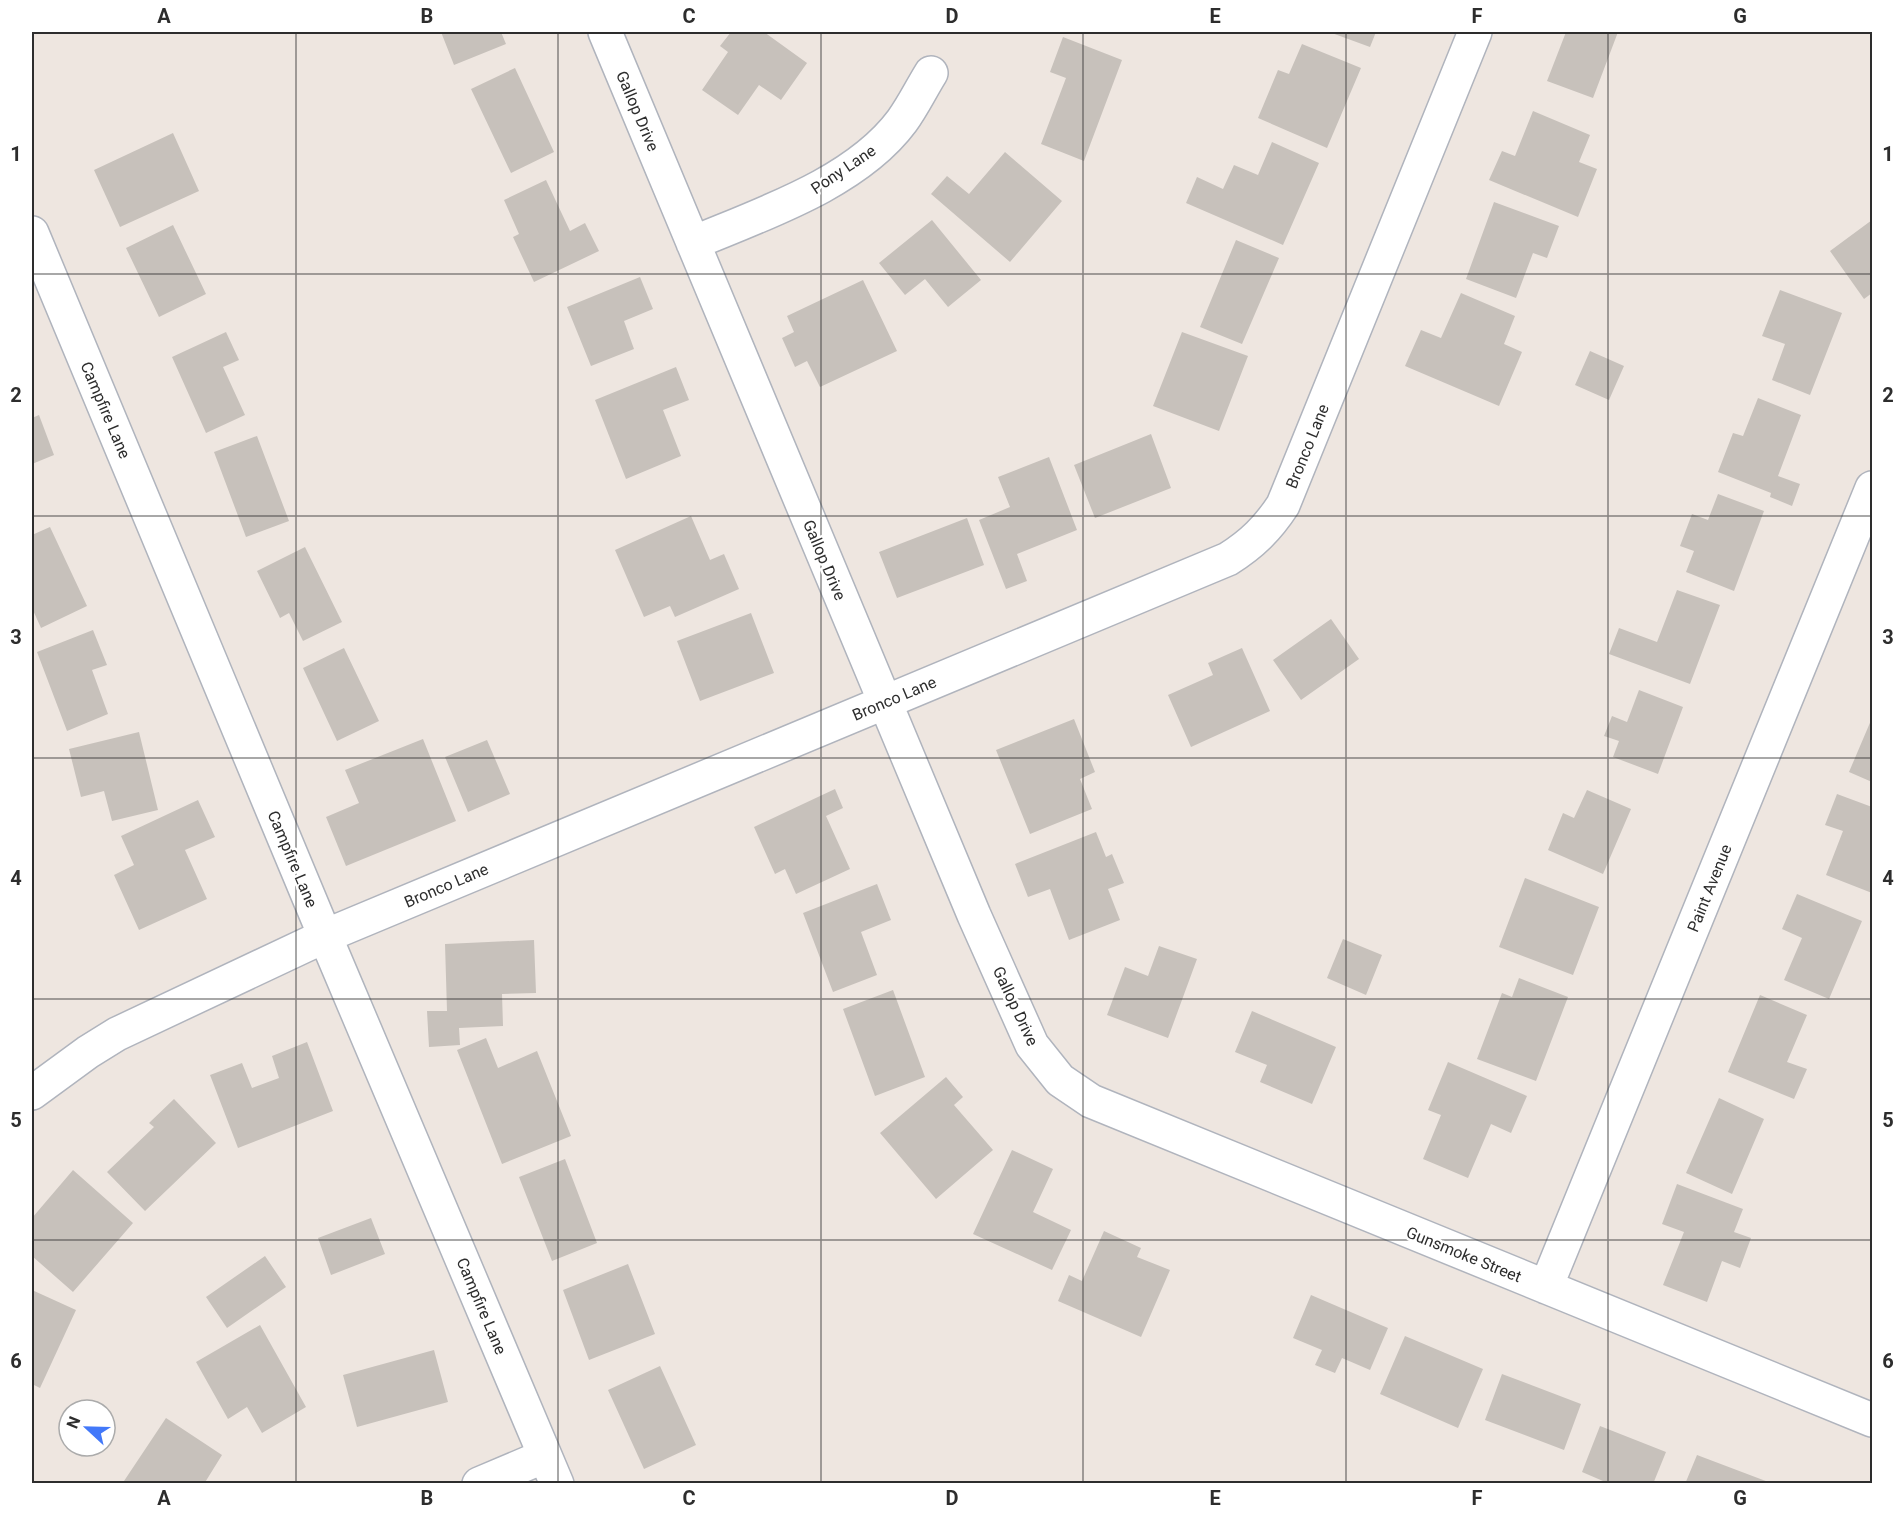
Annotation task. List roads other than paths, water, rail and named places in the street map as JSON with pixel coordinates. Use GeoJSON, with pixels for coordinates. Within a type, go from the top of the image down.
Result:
{"type":"FeatureCollection","features":[{"type":"Feature","properties":{"kind":"street","name":"Gallop Drive"},"geometry":{"type":"LineString","coordinates":[[605,32],[884,702],[1032,1045],[1060,1080]]}},
{"type":"Feature","properties":{"kind":"street","name":"Bronco Lane"},"geometry":{"type":"LineString","coordinates":[[32,1094],[87,1052],[117,1034],[325,936],[1228,559],[1250,545],[1269,526],[1283,505],[1475,32]]}},
{"type":"Feature","properties":{"kind":"street","name":"Pony Lane"},"geometry":{"type":"LineString","coordinates":[[693,243],[800,198],[854,166],[879,146],[902,122],[931,73]]}},
{"type":"Feature","properties":{"kind":"street","name":"Campfire Lane"},"geometry":{"type":"LineString","coordinates":[[32,233],[325,936],[551,1470]]}},
{"type":"Feature","properties":{"kind":"street","name":"Paint Avenue"},"geometry":{"type":"LineString","coordinates":[[1546,1287],[1872,488]]}},
{"type":"Feature","properties":{"kind":"street","name":"Gunsmoke Street"},"geometry":{"type":"LineString","coordinates":[[1060,1080],[1091,1101],[1872,1420]]}},
{"type":"Feature","properties":{"kind":"street"},"geometry":{"type":"LineString","coordinates":[[479,1484],[551,1470]]}}]}
